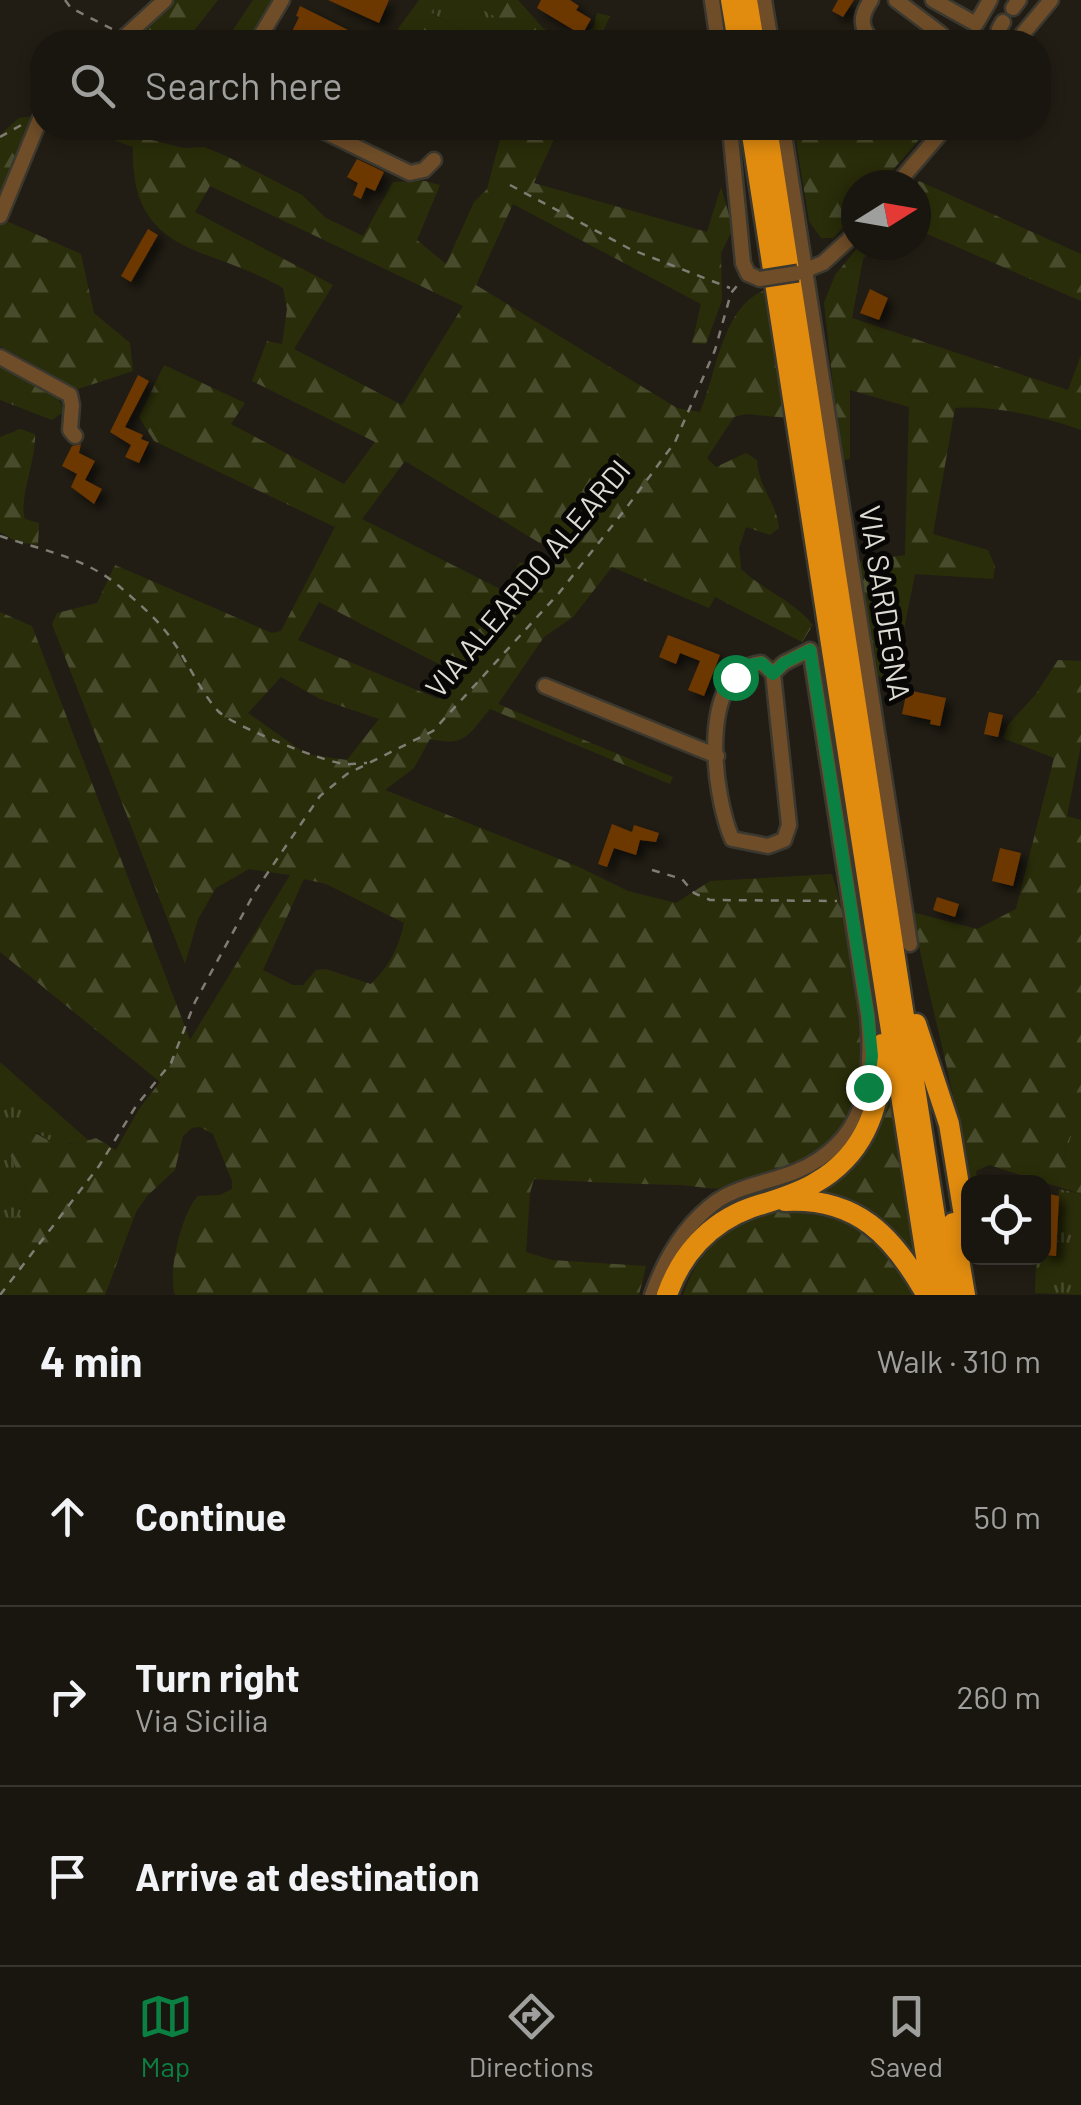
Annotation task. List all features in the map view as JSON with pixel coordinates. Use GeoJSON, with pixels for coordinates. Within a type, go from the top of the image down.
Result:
{"type":"FeatureCollection","features":[{"type":"Feature","properties":{"kind":"highway"},"geometry":{"type":"LineString","coordinates":[[731,0],[736,30]]}},
{"type":"Feature","properties":{"kind":"highway"},"geometry":{"type":"LineString","coordinates":[[747,0],[752,30]]}},
{"type":"Feature","properties":{"kind":"highway"},"geometry":{"type":"LineString","coordinates":[[753,140],[890,971],[948,1295]]}},
{"type":"Feature","properties":{"kind":"highway"},"geometry":{"type":"LineString","coordinates":[[769,140],[890,971],[930,1295]]}},
{"type":"Feature","properties":{"kind":"highway"},"geometry":{"type":"LineString","coordinates":[[890,971],[917,1028],[948,1124],[961,1199]]}},
{"type":"Feature","properties":{"kind":"highway"},"geometry":{"type":"LineString","coordinates":[[666,1295],[681,1263],[703,1237],[726,1219],[815,1184],[857,1144],[873,1116],[882,1084],[890,971]]}},
{"type":"Feature","properties":{"kind":"highway"},"geometry":{"type":"LineString","coordinates":[[917,1028],[964,1295]]}},
{"type":"Feature","properties":{"kind":"highway"},"geometry":{"type":"LineString","coordinates":[[763,1204],[809,1201],[858,1216],[896,1246],[930,1295]]}},
{"type":"Feature","properties":{"kind":"highway"},"geometry":{"type":"LineString","coordinates":[[972,1265],[977,1295]]}},
{"type":"Feature","properties":{"kind":"street"},"geometry":{"type":"LineString","coordinates":[[134,30],[166,0]]}},
{"type":"Feature","properties":{"kind":"street"},"geometry":{"type":"LineString","coordinates":[[263,30],[282,0]]}},
{"type":"Feature","properties":{"kind":"street"},"geometry":{"type":"LineString","coordinates":[[712,0],[716,30]]}},
{"type":"Feature","properties":{"kind":"street"},"geometry":{"type":"LineString","coordinates":[[764,0],[768,30]]}},
{"type":"Feature","properties":{"kind":"street"},"geometry":{"type":"LineString","coordinates":[[866,30],[862,13],[871,0]]}},
{"type":"Feature","properties":{"kind":"street"},"geometry":{"type":"LineString","coordinates":[[896,0],[936,30]]}},
{"type":"Feature","properties":{"kind":"street"},"geometry":{"type":"LineString","coordinates":[[933,0],[976,24],[990,0]]}},
{"type":"Feature","properties":{"kind":"street"},"geometry":{"type":"LineString","coordinates":[[1025,30],[1047,1]]}},
{"type":"Feature","properties":{"kind":"street"},"geometry":{"type":"LineString","coordinates":[[999,30],[1003,22]]}},
{"type":"Feature","properties":{"kind":"street"},"geometry":{"type":"LineString","coordinates":[[0,216],[30,132]]}},
{"type":"Feature","properties":{"kind":"street"},"geometry":{"type":"LineString","coordinates":[[342,140],[410,173],[424,170],[434,160]]}},
{"type":"Feature","properties":{"kind":"street"},"geometry":{"type":"LineString","coordinates":[[731,140],[743,264],[748,274],[760,280],[803,272],[841,248]]}},
{"type":"Feature","properties":{"kind":"street","name":"VIA SARDEGNA"},"geometry":{"type":"LineString","coordinates":[[786,140],[910,944]]}},
{"type":"Feature","properties":{"kind":"street"},"geometry":{"type":"LineString","coordinates":[[909,170],[934,140]]}},
{"type":"Feature","properties":{"kind":"street"},"geometry":{"type":"LineString","coordinates":[[0,357],[70,395],[70,430],[75,436]]}},
{"type":"Feature","properties":{"kind":"street"},"geometry":{"type":"LineString","coordinates":[[652,1295],[676,1243],[718,1201],[821,1159],[842,1142],[859,1114],[868,1087],[872,1056],[810,650],[784,663],[773,674]]}},
{"type":"Feature","properties":{"kind":"street"},"geometry":{"type":"LineString","coordinates":[[762,663],[773,674],[789,825],[784,840],[768,846],[732,840],[724,821],[717,756],[717,711],[722,693],[749,665],[762,663]]}},
{"type":"Feature","properties":{"kind":"street"},"geometry":{"type":"LineString","coordinates":[[545,686],[717,756]]}},
{"type":"Feature","properties":{"kind":"path"},"geometry":{"type":"LineString","coordinates":[[65,0],[107,30]]}},
{"type":"Feature","properties":{"kind":"path"},"geometry":{"type":"LineString","coordinates":[[0,137],[30,121]]}},
{"type":"Feature","properties":{"kind":"path","name":"VIA ALEARDO ALEARDI"},"geometry":{"type":"LineString","coordinates":[[0,1295],[99,1166],[136,1106],[170,1063],[196,1002],[256,890],[320,796],[347,774],[433,731],[559,593],[675,442],[715,350],[733,289],[630,249],[510,186]]}},
{"type":"Feature","properties":{"kind":"path"},"geometry":{"type":"LineString","coordinates":[[0,536],[62,553],[116,584],[169,635],[219,712],[241,727],[344,764],[373,762]]}},
{"type":"Feature","properties":{"kind":"path"},"geometry":{"type":"LineString","coordinates":[[652,870],[682,880],[694,893],[710,900],[850,901]]}},
{"type":"Feature","properties":{"kind":"green space"},"geometry":{"type":"Polygon","coordinates":[[[175,0],[218,0],[194,30],[144,30],[175,0]]]}},
{"type":"Feature","properties":{"kind":"green space"},"geometry":{"type":"Polygon","coordinates":[[[253,0],[274,0],[255,30],[233,30],[253,0]]]}},
{"type":"Feature","properties":{"kind":"green space"},"geometry":{"type":"Polygon","coordinates":[[[419,0],[439,0],[431,13],[461,30],[397,30],[419,0]]]}},
{"type":"Feature","properties":{"kind":"green space"},"geometry":{"type":"Polygon","coordinates":[[[439,0],[465,0],[520,30],[461,30],[430,12],[439,0]]]}},
{"type":"Feature","properties":{"kind":"green space"},"geometry":{"type":"Polygon","coordinates":[[[465,0],[518,0],[547,30],[520,30],[465,0]]]}},
{"type":"Feature","properties":{"kind":"green space"},"geometry":{"type":"Polygon","coordinates":[[[597,13],[610,16],[604,30],[590,30],[597,13]]]}},
{"type":"Feature","properties":{"kind":"green space"},"geometry":{"type":"Polygon","coordinates":[[[30,117],[30,134],[1,195],[4,220],[81,254],[94,313],[130,343],[133,371],[78,389],[0,346],[0,135],[19,118],[30,117]]]}},
{"type":"Feature","properties":{"kind":"green space"},"geometry":{"type":"Polygon","coordinates":[[[114,140],[204,147],[302,195],[326,218],[363,236],[393,182],[425,181],[440,185],[417,240],[446,264],[474,202],[487,189],[500,140],[554,140],[534,183],[707,232],[721,187],[733,229],[721,253],[722,300],[706,344],[692,343],[701,304],[513,204],[476,285],[677,408],[700,412],[730,325],[751,298],[765,290],[788,418],[746,414],[734,417],[707,458],[716,467],[746,453],[757,460],[779,528],[770,535],[746,527],[739,548],[741,569],[813,625],[802,642],[715,597],[709,608],[612,567],[573,617],[544,637],[498,704],[673,777],[670,784],[490,709],[459,740],[430,739],[414,768],[385,790],[577,866],[628,891],[676,903],[710,881],[832,874],[856,978],[862,1067],[856,1097],[845,1122],[827,1144],[803,1162],[771,1176],[726,1188],[534,1179],[526,1252],[552,1260],[646,1266],[639,1295],[175,1295],[175,1258],[192,1204],[198,1196],[220,1195],[232,1189],[213,1134],[200,1127],[183,1136],[175,1170],[136,1212],[105,1295],[0,1295],[0,1219],[19,1216],[27,1193],[6,1146],[11,1121],[52,1141],[69,1144],[96,1138],[116,1150],[160,1082],[0,952],[0,612],[32,626],[190,1040],[290,875],[249,869],[216,888],[198,919],[185,964],[52,624],[57,613],[97,603],[115,565],[272,633],[281,631],[335,527],[154,441],[139,417],[164,365],[245,403],[231,424],[344,484],[375,442],[252,381],[267,341],[282,344],[287,309],[283,288],[180,243],[160,229],[145,210],[136,183],[133,147],[114,140]],[[210,186],[195,212],[333,285],[294,349],[402,405],[463,306],[210,186]],[[405,461],[362,519],[502,590],[520,562],[542,572],[557,562],[553,551],[405,461]],[[319,602],[298,640],[438,699],[456,674],[456,673],[319,602]],[[281,677],[248,713],[306,754],[347,760],[379,719],[320,699],[281,677]],[[304,879],[263,970],[293,985],[303,985],[316,970],[326,969],[371,984],[392,956],[404,923],[326,884],[304,879]]]}},
{"type":"Feature","properties":{"kind":"green space"},"geometry":{"type":"Polygon","coordinates":[[[796,140],[919,140],[893,170],[841,170],[841,229],[833,238],[821,238],[809,221],[796,140]]]}},
{"type":"Feature","properties":{"kind":"green space"},"geometry":{"type":"Polygon","coordinates":[[[931,186],[1081,254],[1081,301],[931,236],[931,186]]]}},
{"type":"Feature","properties":{"kind":"green space"},"geometry":{"type":"Polygon","coordinates":[[[848,260],[863,260],[852,318],[1068,390],[1081,355],[1081,430],[1019,413],[955,408],[933,534],[988,550],[995,566],[993,579],[915,574],[895,674],[882,678],[868,672],[851,563],[905,555],[909,407],[850,390],[850,459],[841,460],[824,303],[835,275],[848,260]]]}},
{"type":"Feature","properties":{"kind":"green space"},"geometry":{"type":"Polygon","coordinates":[[[0,365],[48,389],[61,403],[63,412],[52,420],[0,400],[0,365]]]}},
{"type":"Feature","properties":{"kind":"green space"},"geometry":{"type":"Polygon","coordinates":[[[20,429],[35,434],[24,511],[25,519],[39,523],[38,545],[17,542],[0,532],[0,437],[20,429]]]}},
{"type":"Feature","properties":{"kind":"green space"},"geometry":{"type":"Polygon","coordinates":[[[1058,660],[1081,661],[1081,745],[1067,816],[1081,820],[1081,1125],[1070,1137],[1065,1157],[1066,1163],[1081,1174],[1081,1194],[1051,1185],[1051,1175],[1021,1175],[989,1165],[976,1171],[976,1175],[967,1175],[912,912],[977,929],[1016,909],[1054,758],[1003,738],[1008,725],[1036,694],[1058,660]]]}},
{"type":"Feature","properties":{"kind":"green space"},"geometry":{"type":"Polygon","coordinates":[[[0,1062],[89,1141],[57,1145],[36,1132],[6,1146],[27,1193],[19,1216],[0,1219],[0,1062]]]}},
{"type":"Feature","properties":{"kind":"green space"},"geometry":{"type":"Polygon","coordinates":[[[890,1090],[916,1258],[880,1220],[838,1202],[803,1196],[879,1118],[890,1090]]]}},
{"type":"Feature","properties":{"kind":"green space"},"geometry":{"type":"Polygon","coordinates":[[[1081,1125],[1081,1174],[1066,1163],[1065,1157],[1070,1137],[1081,1125]]]}},
{"type":"Feature","properties":{"kind":"green space"},"geometry":{"type":"Polygon","coordinates":[[[1059,1189],[1081,1194],[1081,1295],[1035,1293],[1036,1265],[1051,1265],[1051,1256],[1056,1255],[1059,1189]]]}},
{"type":"Feature","properties":{"kind":"green space"},"geometry":{"type":"Polygon","coordinates":[[[788,1208],[844,1216],[891,1249],[917,1295],[683,1295],[700,1261],[723,1236],[753,1219],[788,1208]]]}},
{"type":"Feature","properties":{"kind":"building"},"geometry":{"type":"Polygon","coordinates":[[[328,0],[389,0],[379,23],[328,0]]]}},
{"type":"Feature","properties":{"kind":"building"},"geometry":{"type":"Polygon","coordinates":[[[541,0],[570,0],[579,6],[576,10],[591,19],[585,30],[574,30],[537,8],[541,0]]]}},
{"type":"Feature","properties":{"kind":"building"},"geometry":{"type":"Polygon","coordinates":[[[838,0],[854,0],[843,17],[832,11],[838,0]]]}},
{"type":"Feature","properties":{"kind":"building"},"geometry":{"type":"Polygon","coordinates":[[[300,6],[348,30],[293,30],[299,17],[296,16],[300,6]]]}},
{"type":"Feature","properties":{"kind":"building"},"geometry":{"type":"Polygon","coordinates":[[[357,159],[384,172],[375,191],[366,187],[361,199],[353,195],[358,183],[347,177],[357,159]]]}},
{"type":"Feature","properties":{"kind":"building"},"geometry":{"type":"Polygon","coordinates":[[[148,229],[158,235],[131,282],[121,276],[148,229]]]}},
{"type":"Feature","properties":{"kind":"building"},"geometry":{"type":"Polygon","coordinates":[[[870,289],[888,298],[879,320],[860,313],[870,289]]]}},
{"type":"Feature","properties":{"kind":"building"},"geometry":{"type":"Polygon","coordinates":[[[138,375],[149,381],[125,427],[149,442],[139,463],[125,457],[131,445],[110,432],[138,375]]]}},
{"type":"Feature","properties":{"kind":"building"},"geometry":{"type":"Polygon","coordinates":[[[81,444],[79,453],[95,461],[85,480],[102,489],[94,504],[71,487],[77,474],[62,466],[72,446],[81,444]]]}},
{"type":"Feature","properties":{"kind":"building"},"geometry":{"type":"Polygon","coordinates":[[[668,635],[720,655],[704,696],[688,690],[700,661],[680,653],[676,664],[659,657],[668,635]]]}},
{"type":"Feature","properties":{"kind":"building"},"geometry":{"type":"Polygon","coordinates":[[[907,690],[946,698],[940,726],[930,724],[931,720],[902,714],[907,690]]]}},
{"type":"Feature","properties":{"kind":"building"},"geometry":{"type":"Polygon","coordinates":[[[989,712],[1003,715],[998,737],[984,734],[989,712]]]}},
{"type":"Feature","properties":{"kind":"building"},"geometry":{"type":"Polygon","coordinates":[[[612,824],[632,832],[634,825],[659,833],[656,842],[640,840],[636,855],[614,848],[607,867],[598,864],[612,824]]]}},
{"type":"Feature","properties":{"kind":"building"},"geometry":{"type":"Polygon","coordinates":[[[1000,848],[1021,853],[1013,886],[992,881],[1000,848]]]}},
{"type":"Feature","properties":{"kind":"building"},"geometry":{"type":"Polygon","coordinates":[[[937,897],[959,904],[955,917],[933,910],[937,897]]]}},
{"type":"Feature","properties":{"kind":"building"},"geometry":{"type":"Polygon","coordinates":[[[1051,1194],[1059,1196],[1056,1256],[1051,1256],[1051,1194]]]}},
{"type":"Feature","properties":{"kind":"route"},"geometry":{"type":"LineString","coordinates":[[735,677],[749,665],[762,663],[773,674],[784,663],[810,650],[868,1016],[872,1056],[868,1087]]}}]}
